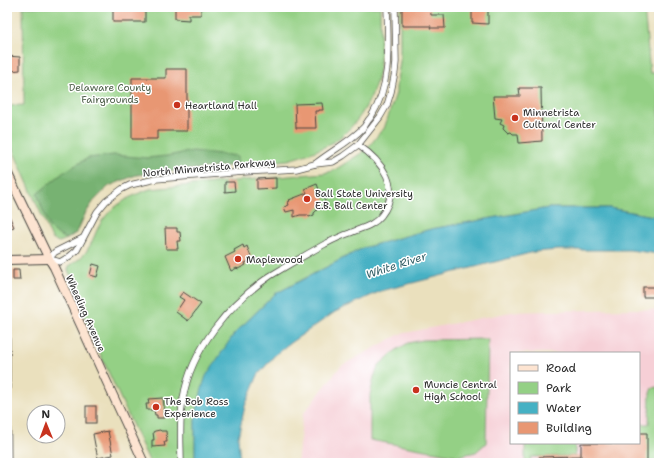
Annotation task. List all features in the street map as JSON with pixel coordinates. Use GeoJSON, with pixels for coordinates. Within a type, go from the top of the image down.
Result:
{"type":"FeatureCollection","features":[{"type":"Feature","properties":{"kind":"main road","name":"Wheeling Avenue"},"geometry":{"type":"LineString","coordinates":[[7,172],[54,268],[144,463]]}},
{"type":"Feature","properties":{"kind":"main road"},"geometry":{"type":"LineString","coordinates":[[7,260],[49,259]]}},
{"type":"Feature","properties":{"kind":"street","name":"North Minnetrista Parkway"},"geometry":{"type":"LineString","coordinates":[[315,164],[346,142],[364,126],[381,98],[387,64],[387,7]]}},
{"type":"Feature","properties":{"kind":"street","name":"North Minnetrista Parkway"},"geometry":{"type":"LineString","coordinates":[[49,259],[60,262],[77,250],[97,212],[106,201],[130,185],[156,179],[296,169],[315,164],[333,162],[343,156],[358,145],[380,117],[391,92],[396,62],[394,7]]}},
{"type":"Feature","properties":{"kind":"street"},"geometry":{"type":"LineString","coordinates":[[181,463],[181,412],[189,374],[203,345],[223,318],[238,302],[270,276],[329,242],[372,224],[386,209],[390,190],[389,179],[374,158],[358,145]]}},
{"type":"Feature","properties":{"kind":"street"},"geometry":{"type":"LineString","coordinates":[[49,259],[55,252],[83,238]]}},
{"type":"Feature","properties":{"kind":"street"},"geometry":{"type":"LineString","coordinates":[[7,339],[8,463]]}},
{"type":"Feature","properties":{"kind":"shaded area","name":"Muncie Central High School"},"geometry":{"type":"Polygon","coordinates":[[[634,309],[659,310],[659,463],[297,463],[303,414],[341,366],[400,334],[511,312],[634,309]]]}},
{"type":"Feature","properties":{"kind":"green space","name":"Delaware County Fairgrounds"},"geometry":{"type":"Polygon","coordinates":[[[23,7],[380,7],[380,62],[378,74],[375,87],[364,110],[348,130],[328,145],[308,154],[288,160],[135,175],[109,186],[93,202],[85,214],[77,232],[67,239],[59,242],[52,239],[7,136],[7,106],[24,105],[23,7]]]}},
{"type":"Feature","properties":{"kind":"green space"},"geometry":{"type":"Polygon","coordinates":[[[400,7],[644,7],[650,73],[659,73],[659,217],[609,208],[548,208],[431,229],[363,248],[275,294],[234,334],[195,420],[195,463],[150,463],[86,323],[80,296],[68,270],[69,266],[86,252],[106,215],[123,201],[143,191],[150,189],[324,173],[333,171],[360,154],[384,129],[396,93],[400,62],[400,7]]]}},
{"type":"Feature","properties":{"kind":"green space"},"geometry":{"type":"Polygon","coordinates":[[[193,151],[238,156],[238,165],[136,175],[109,186],[93,202],[85,214],[77,232],[67,239],[60,236],[49,227],[37,194],[64,172],[88,158],[114,155],[147,158],[193,151]]]}},
{"type":"Feature","properties":{"kind":"green space"},"geometry":{"type":"Polygon","coordinates":[[[488,339],[486,443],[476,452],[459,456],[370,440],[370,395],[374,377],[379,365],[395,351],[408,343],[423,340],[488,339]]]}},
{"type":"Feature","properties":{"kind":"green space"},"geometry":{"type":"Polygon","coordinates":[[[659,387],[659,463],[647,463],[640,437],[640,424],[649,424],[650,393],[652,388],[659,387]]]}},
{"type":"Feature","properties":{"kind":"green space"},"geometry":{"type":"Polygon","coordinates":[[[525,444],[575,444],[575,456],[531,457],[530,463],[525,463],[525,444]]]}},
{"type":"Feature","properties":{"kind":"water","name":"White River"},"geometry":{"type":"Polygon","coordinates":[[[548,208],[609,208],[659,217],[659,254],[630,250],[558,250],[534,252],[381,291],[335,312],[287,345],[274,356],[258,375],[245,406],[238,437],[240,463],[195,463],[195,420],[206,376],[234,334],[275,294],[363,248],[431,229],[548,208]]]}},
{"type":"Feature","properties":{"kind":"building"},"geometry":{"type":"Polygon","coordinates":[[[113,7],[145,7],[145,22],[113,22],[113,7]]]}},
{"type":"Feature","properties":{"kind":"building"},"geometry":{"type":"Polygon","coordinates":[[[175,7],[201,7],[201,15],[189,15],[189,20],[175,19],[175,7]]]}},
{"type":"Feature","properties":{"kind":"building"},"geometry":{"type":"Polygon","coordinates":[[[402,7],[430,7],[431,15],[444,15],[445,28],[430,28],[431,26],[402,26],[402,7]]]}},
{"type":"Feature","properties":{"kind":"building"},"geometry":{"type":"Polygon","coordinates":[[[472,7],[488,7],[488,24],[472,23],[472,7]]]}},
{"type":"Feature","properties":{"kind":"building"},"geometry":{"type":"Polygon","coordinates":[[[7,56],[20,57],[20,70],[7,70],[7,56]]]}},
{"type":"Feature","properties":{"kind":"building"},"geometry":{"type":"Polygon","coordinates":[[[166,69],[187,69],[187,131],[157,131],[157,139],[132,139],[132,78],[166,78],[166,69]]]}},
{"type":"Feature","properties":{"kind":"building","name":"Minnetrista Cultural Center"},"geometry":{"type":"Polygon","coordinates":[[[519,88],[541,88],[542,141],[519,143],[518,134],[513,134],[511,132],[508,133],[503,128],[504,125],[500,123],[502,119],[495,118],[493,96],[520,96],[519,88]]]}},
{"type":"Feature","properties":{"kind":"building"},"geometry":{"type":"Polygon","coordinates":[[[322,103],[323,110],[315,111],[316,128],[296,128],[295,104],[322,103]]]}},
{"type":"Feature","properties":{"kind":"building"},"geometry":{"type":"Polygon","coordinates":[[[276,178],[276,188],[257,189],[257,179],[276,178]]]}},
{"type":"Feature","properties":{"kind":"building"},"geometry":{"type":"Polygon","coordinates":[[[225,182],[234,182],[235,191],[225,192],[225,182]]]}},
{"type":"Feature","properties":{"kind":"building","name":"Ball State University E.B. Ball Center"},"geometry":{"type":"Polygon","coordinates":[[[317,184],[321,195],[323,195],[325,200],[324,207],[320,207],[314,215],[309,217],[308,215],[300,215],[294,217],[294,210],[286,212],[284,207],[289,205],[289,200],[307,193],[305,189],[317,184]]]}},
{"type":"Feature","properties":{"kind":"building"},"geometry":{"type":"Polygon","coordinates":[[[7,211],[14,227],[7,230],[7,211]]]}},
{"type":"Feature","properties":{"kind":"building"},"geometry":{"type":"Polygon","coordinates":[[[165,228],[177,228],[177,232],[180,232],[181,241],[177,241],[178,249],[166,249],[165,228]]]}},
{"type":"Feature","properties":{"kind":"building","name":"Maplewood"},"geometry":{"type":"Polygon","coordinates":[[[243,245],[244,248],[247,246],[251,260],[245,263],[246,265],[231,271],[225,257],[235,252],[234,250],[243,245]]]}},
{"type":"Feature","properties":{"kind":"building"},"geometry":{"type":"Polygon","coordinates":[[[93,264],[100,266],[97,277],[90,275],[93,264]]]}},
{"type":"Feature","properties":{"kind":"building"},"geometry":{"type":"Polygon","coordinates":[[[13,270],[19,270],[20,280],[13,280],[13,270]]]}},
{"type":"Feature","properties":{"kind":"building"},"geometry":{"type":"Polygon","coordinates":[[[643,287],[659,287],[659,297],[643,297],[643,287]]]}},
{"type":"Feature","properties":{"kind":"building"},"geometry":{"type":"Polygon","coordinates":[[[183,292],[201,304],[188,321],[176,312],[184,300],[179,297],[183,292]]]}},
{"type":"Feature","properties":{"kind":"building","name":"The Bob Ross Experience"},"geometry":{"type":"Polygon","coordinates":[[[163,398],[164,418],[157,418],[154,410],[147,410],[146,404],[149,404],[148,399],[163,398]]]}},
{"type":"Feature","properties":{"kind":"building"},"geometry":{"type":"Polygon","coordinates":[[[86,406],[96,406],[96,423],[86,423],[86,406]]]}},
{"type":"Feature","properties":{"kind":"building"},"geometry":{"type":"Polygon","coordinates":[[[160,430],[166,431],[167,442],[164,442],[165,446],[152,447],[152,440],[154,440],[153,432],[160,430]]]}},
{"type":"Feature","properties":{"kind":"building"},"geometry":{"type":"Polygon","coordinates":[[[108,431],[113,455],[98,458],[93,434],[108,431]]]}},
{"type":"Feature","properties":{"kind":"building"},"geometry":{"type":"Polygon","coordinates":[[[640,433],[647,433],[647,463],[539,463],[539,457],[581,456],[581,444],[640,444],[640,433]]]}},
{"type":"Feature","properties":{"kind":"place","name":"Heartland Hall"},"geometry":{"type":"Point","coordinates":[177,105]}},
{"type":"Feature","properties":{"kind":"place","name":"Minnetrista Cultural Center"},"geometry":{"type":"Point","coordinates":[515,118]}},
{"type":"Feature","properties":{"kind":"place","name":"Ball State University E.B. Ball Center"},"geometry":{"type":"Point","coordinates":[307,199]}},
{"type":"Feature","properties":{"kind":"place","name":"Maplewood"},"geometry":{"type":"Point","coordinates":[238,259]}},
{"type":"Feature","properties":{"kind":"place","name":"Muncie Central High School"},"geometry":{"type":"Point","coordinates":[416,390]}},
{"type":"Feature","properties":{"kind":"place","name":"The Bob Ross Experience"},"geometry":{"type":"Point","coordinates":[156,407]}}]}
